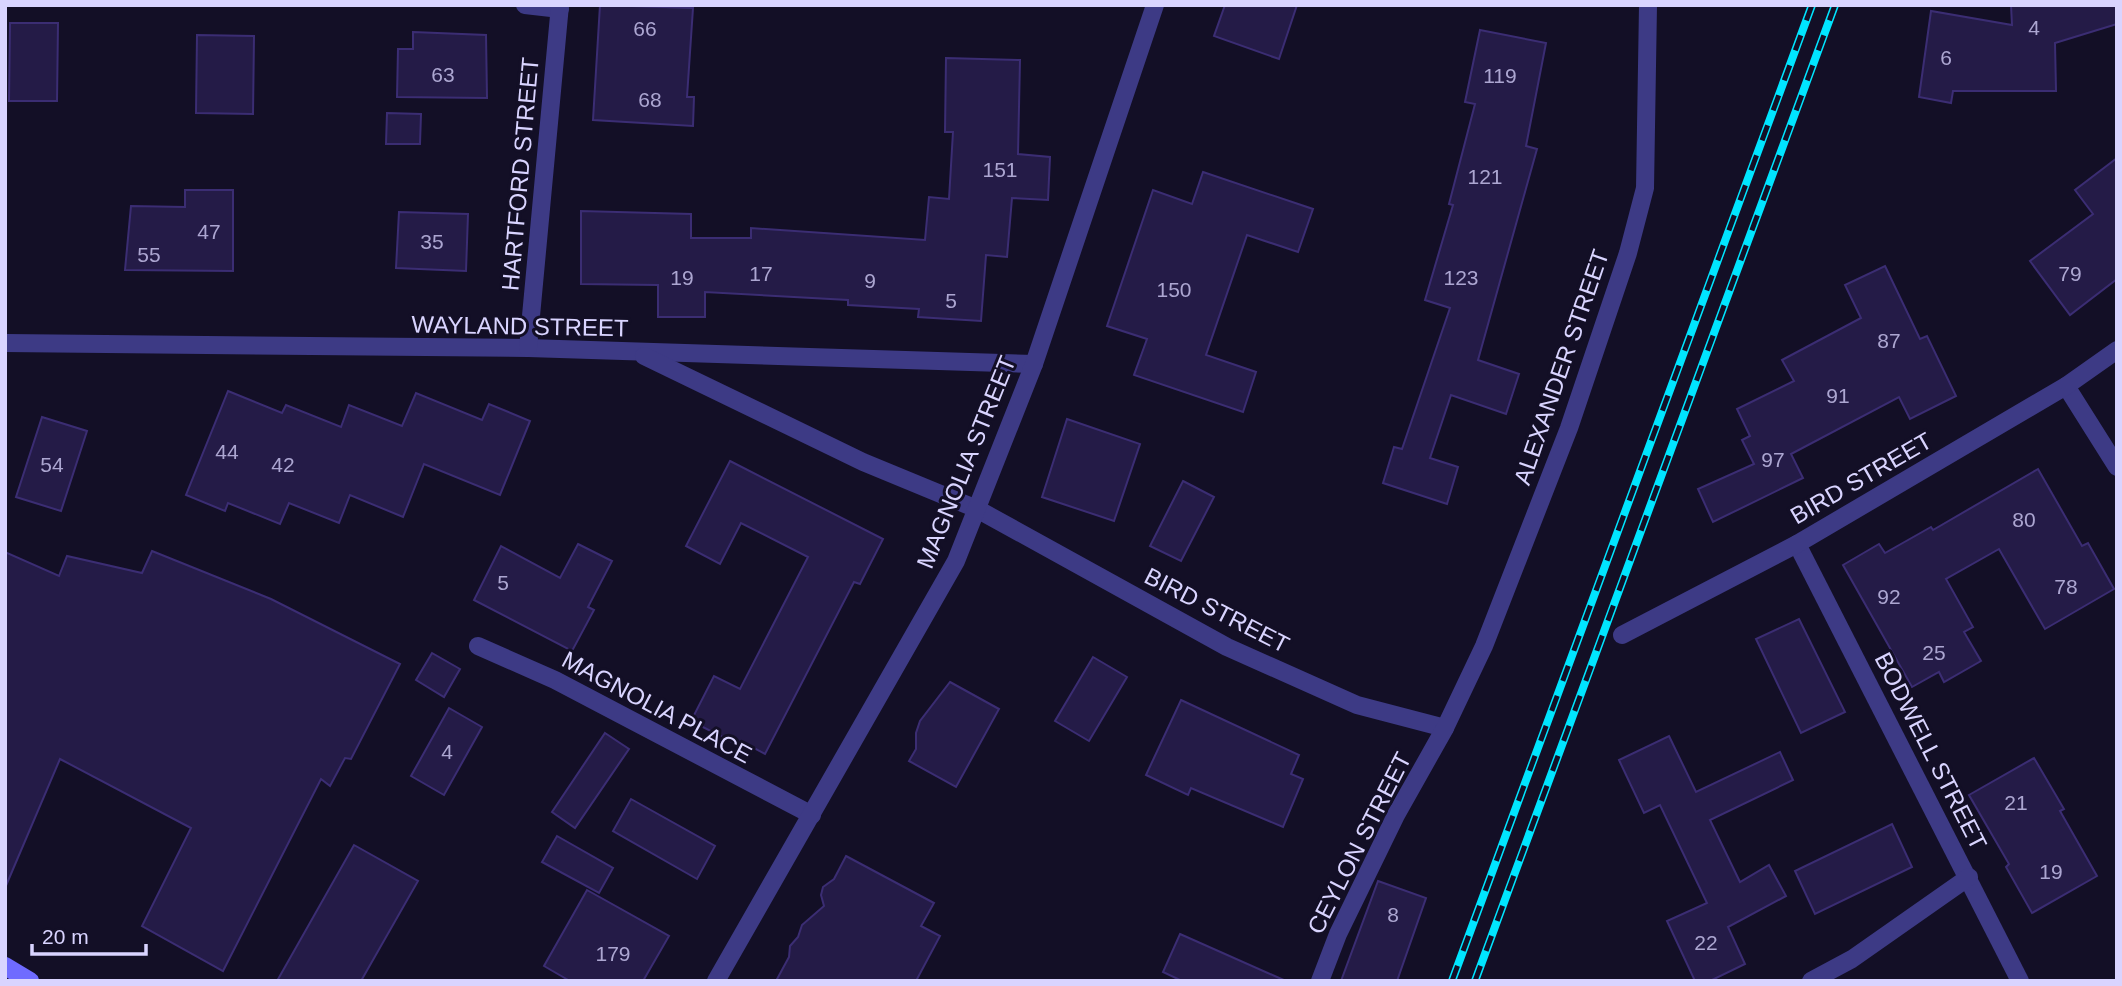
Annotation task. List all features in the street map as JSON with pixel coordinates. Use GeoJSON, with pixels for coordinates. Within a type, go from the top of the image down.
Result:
{"type":"FeatureCollection","features":[{"type":"Feature","properties":{"kind":"main road"},"geometry":{"type":"LineString","coordinates":[[5,966],[30,981]]}},
{"type":"Feature","properties":{"kind":"street"},"geometry":{"type":"LineString","coordinates":[[526,5],[560,7]]}},
{"type":"Feature","properties":{"kind":"street","name":"MAGNOLIA STREET"},"geometry":{"type":"LineString","coordinates":[[716,981],[956,561],[1034,364],[1155,5]]}},
{"type":"Feature","properties":{"kind":"street","name":"ALEXANDER STREET"},"geometry":{"type":"LineString","coordinates":[[1445,728],[1484,646],[1569,428],[1628,253],[1645,188],[1648,5]]}},
{"type":"Feature","properties":{"kind":"street","name":"HARTFORD STREET"},"geometry":{"type":"LineString","coordinates":[[528,348],[560,7]]}},
{"type":"Feature","properties":{"kind":"street","name":"WAYLAND STREET"},"geometry":{"type":"LineString","coordinates":[[5,343],[528,348],[1034,364]]}},
{"type":"Feature","properties":{"kind":"street","name":"BIRD STREET"},"geometry":{"type":"LineString","coordinates":[[1622,635],[1797,544],[2066,386],[2117,349]]}},
{"type":"Feature","properties":{"kind":"street","name":"BIRD STREET"},"geometry":{"type":"LineString","coordinates":[[638,353],[863,462],[978,509],[1227,647],[1357,705],[1445,728]]}},
{"type":"Feature","properties":{"kind":"street"},"geometry":{"type":"LineString","coordinates":[[2066,386],[2117,467]]}},
{"type":"Feature","properties":{"kind":"street","name":"BODWELL STREET"},"geometry":{"type":"LineString","coordinates":[[1797,544],[2020,981]]}},
{"type":"Feature","properties":{"kind":"street","name":"MAGNOLIA PLACE"},"geometry":{"type":"LineString","coordinates":[[478,646],[555,680],[812,815]]}},
{"type":"Feature","properties":{"kind":"street","name":"CEYLON STREET"},"geometry":{"type":"LineString","coordinates":[[1320,981],[1338,934],[1390,827],[1445,728]]}},
{"type":"Feature","properties":{"kind":"street"},"geometry":{"type":"LineString","coordinates":[[1811,981],[1852,959],[1969,877]]}},
{"type":"Feature","properties":{"kind":"building"},"geometry":{"type":"Polygon","coordinates":[[[600,5],[693,8],[687,97],[694,97],[693,126],[593,120],[600,5]]]}},
{"type":"Feature","properties":{"kind":"building"},"geometry":{"type":"Polygon","coordinates":[[[1225,5],[1297,5],[1279,59],[1214,36],[1225,5]]]}},
{"type":"Feature","properties":{"kind":"building"},"geometry":{"type":"Polygon","coordinates":[[[2011,5],[2117,5],[2117,24],[2055,43],[2056,91],[1953,91],[1951,103],[1919,97],[1931,11],[2012,25],[2011,5]]]}},
{"type":"Feature","properties":{"kind":"building"},"geometry":{"type":"Polygon","coordinates":[[[10,23],[58,23],[57,101],[9,101],[10,23]]]}},
{"type":"Feature","properties":{"kind":"building"},"geometry":{"type":"Polygon","coordinates":[[[1480,30],[1546,43],[1526,146],[1537,149],[1478,360],[1519,374],[1506,414],[1451,395],[1430,458],[1458,467],[1447,504],[1383,483],[1394,447],[1402,449],[1450,308],[1425,300],[1453,205],[1449,204],[1475,104],[1465,102],[1480,30]]]}},
{"type":"Feature","properties":{"kind":"building"},"geometry":{"type":"Polygon","coordinates":[[[413,32],[486,35],[487,98],[397,97],[398,49],[413,49],[413,32]]]}},
{"type":"Feature","properties":{"kind":"building"},"geometry":{"type":"Polygon","coordinates":[[[197,35],[254,36],[253,114],[196,113],[197,35]]]}},
{"type":"Feature","properties":{"kind":"building"},"geometry":{"type":"Polygon","coordinates":[[[946,58],[1020,60],[1018,154],[1050,157],[1048,200],[1012,198],[1007,257],[986,255],[981,321],[918,317],[919,309],[848,305],[848,300],[705,292],[705,317],[658,317],[658,285],[581,284],[581,211],[691,214],[691,238],[751,238],[751,228],[925,240],[929,197],[949,199],[953,132],[945,132],[946,58]]]}},
{"type":"Feature","properties":{"kind":"building"},"geometry":{"type":"Polygon","coordinates":[[[387,113],[421,114],[420,144],[386,144],[387,113]]]}},
{"type":"Feature","properties":{"kind":"building"},"geometry":{"type":"Polygon","coordinates":[[[2117,158],[2117,279],[2070,315],[2030,261],[2093,214],[2075,190],[2117,158]]]}},
{"type":"Feature","properties":{"kind":"building"},"geometry":{"type":"Polygon","coordinates":[[[1203,172],[1313,209],[1298,252],[1247,235],[1206,355],[1256,372],[1243,412],[1134,375],[1147,339],[1107,326],[1153,190],[1192,204],[1203,172]]]}},
{"type":"Feature","properties":{"kind":"building"},"geometry":{"type":"Polygon","coordinates":[[[185,190],[233,190],[233,271],[125,270],[131,206],[185,207],[185,190]]]}},
{"type":"Feature","properties":{"kind":"building"},"geometry":{"type":"Polygon","coordinates":[[[399,212],[468,214],[466,271],[396,268],[399,212]]]}},
{"type":"Feature","properties":{"kind":"building"},"geometry":{"type":"Polygon","coordinates":[[[1885,266],[1920,339],[1927,336],[1956,396],[1910,419],[1899,397],[1791,454],[1803,478],[1713,522],[1698,489],[1754,464],[1742,440],[1750,436],[1737,409],[1794,381],[1782,360],[1861,318],[1845,285],[1885,266]]]}},
{"type":"Feature","properties":{"kind":"building"},"geometry":{"type":"Polygon","coordinates":[[[228,391],[282,413],[286,405],[341,427],[349,405],[402,426],[416,393],[482,420],[489,404],[530,421],[500,495],[424,464],[403,517],[350,495],[339,523],[289,503],[280,524],[228,503],[225,511],[186,495],[228,391]]]}},
{"type":"Feature","properties":{"kind":"building"},"geometry":{"type":"Polygon","coordinates":[[[42,417],[87,431],[61,511],[16,497],[42,417]]]}},
{"type":"Feature","properties":{"kind":"building"},"geometry":{"type":"Polygon","coordinates":[[[1067,419],[1140,444],[1114,521],[1042,497],[1067,419]]]}},
{"type":"Feature","properties":{"kind":"building"},"geometry":{"type":"Polygon","coordinates":[[[730,461],[883,539],[860,584],[854,582],[765,754],[741,741],[738,745],[691,721],[714,676],[740,689],[808,557],[741,523],[720,564],[686,546],[730,461]]]}},
{"type":"Feature","properties":{"kind":"building"},"geometry":{"type":"Polygon","coordinates":[[[2038,469],[2082,546],[2088,543],[2114,589],[2045,629],[1999,549],[1946,579],[1973,627],[1964,632],[1981,661],[1944,682],[1939,672],[1912,687],[1843,565],[1879,544],[1885,553],[1931,527],[1933,530],[2038,469]]]}},
{"type":"Feature","properties":{"kind":"building"},"geometry":{"type":"Polygon","coordinates":[[[1183,481],[1214,497],[1181,561],[1150,546],[1183,481]]]}},
{"type":"Feature","properties":{"kind":"building"},"geometry":{"type":"Polygon","coordinates":[[[578,544],[612,561],[588,607],[594,610],[572,651],[474,600],[501,546],[560,578],[578,544]]]}},
{"type":"Feature","properties":{"kind":"building"},"geometry":{"type":"Polygon","coordinates":[[[152,551],[271,599],[400,664],[351,759],[345,758],[330,786],[321,779],[223,971],[142,926],[191,828],[60,759],[5,888],[5,552],[59,576],[67,556],[142,573],[152,551]]]}},
{"type":"Feature","properties":{"kind":"building"},"geometry":{"type":"Polygon","coordinates":[[[1799,619],[1845,712],[1801,733],[1756,639],[1799,619]]]}},
{"type":"Feature","properties":{"kind":"building"},"geometry":{"type":"Polygon","coordinates":[[[432,653],[460,669],[444,697],[416,680],[432,653]]]}},
{"type":"Feature","properties":{"kind":"building"},"geometry":{"type":"Polygon","coordinates":[[[1093,657],[1127,677],[1089,741],[1055,721],[1093,657]]]}},
{"type":"Feature","properties":{"kind":"building"},"geometry":{"type":"Polygon","coordinates":[[[950,682],[999,709],[956,787],[909,761],[916,749],[916,733],[920,721],[950,682]]]}},
{"type":"Feature","properties":{"kind":"building"},"geometry":{"type":"Polygon","coordinates":[[[1181,700],[1299,755],[1291,774],[1303,779],[1283,827],[1191,788],[1188,795],[1146,775],[1181,700]]]}},
{"type":"Feature","properties":{"kind":"building"},"geometry":{"type":"Polygon","coordinates":[[[449,708],[482,727],[444,795],[411,776],[449,708]]]}},
{"type":"Feature","properties":{"kind":"building"},"geometry":{"type":"Polygon","coordinates":[[[605,733],[629,749],[575,828],[552,812],[605,733]]]}},
{"type":"Feature","properties":{"kind":"building"},"geometry":{"type":"Polygon","coordinates":[[[1669,736],[1696,792],[1780,752],[1793,780],[1710,820],[1740,882],[1769,865],[1786,896],[1728,927],[1745,964],[1710,981],[1695,981],[1667,921],[1707,903],[1660,805],[1644,813],[1619,760],[1669,736]]]}},
{"type":"Feature","properties":{"kind":"building"},"geometry":{"type":"Polygon","coordinates":[[[2034,758],[2064,809],[2060,811],[2097,876],[2032,913],[2006,867],[2009,864],[1969,795],[2034,758]]]}},
{"type":"Feature","properties":{"kind":"building"},"geometry":{"type":"Polygon","coordinates":[[[631,799],[715,846],[697,879],[613,831],[631,799]]]}},
{"type":"Feature","properties":{"kind":"building"},"geometry":{"type":"Polygon","coordinates":[[[1892,824],[1912,867],[1815,914],[1795,871],[1892,824]]]}},
{"type":"Feature","properties":{"kind":"building"},"geometry":{"type":"Polygon","coordinates":[[[557,836],[613,868],[599,893],[542,862],[557,836]]]}},
{"type":"Feature","properties":{"kind":"building"},"geometry":{"type":"Polygon","coordinates":[[[354,845],[418,881],[361,981],[277,981],[354,845]]]}},
{"type":"Feature","properties":{"kind":"building"},"geometry":{"type":"Polygon","coordinates":[[[846,856],[934,903],[921,926],[940,936],[916,981],[776,981],[802,925],[824,906],[821,895],[823,887],[834,879],[846,856]]]}},
{"type":"Feature","properties":{"kind":"building"},"geometry":{"type":"Polygon","coordinates":[[[1378,881],[1426,898],[1397,981],[1341,981],[1378,881]]]}},
{"type":"Feature","properties":{"kind":"building"},"geometry":{"type":"Polygon","coordinates":[[[587,890],[669,936],[643,981],[570,981],[544,966],[587,890]]]}},
{"type":"Feature","properties":{"kind":"building"},"geometry":{"type":"Polygon","coordinates":[[[1180,934],[1286,981],[1182,981],[1163,972],[1180,934]]]}},
{"type":"Feature","properties":{"kind":"railway"},"geometry":{"type":"LineString","coordinates":[[1452,981],[1812,5]]}},
{"type":"Feature","properties":{"kind":"railway"},"geometry":{"type":"LineString","coordinates":[[1475,981],[1835,5]]}}]}
